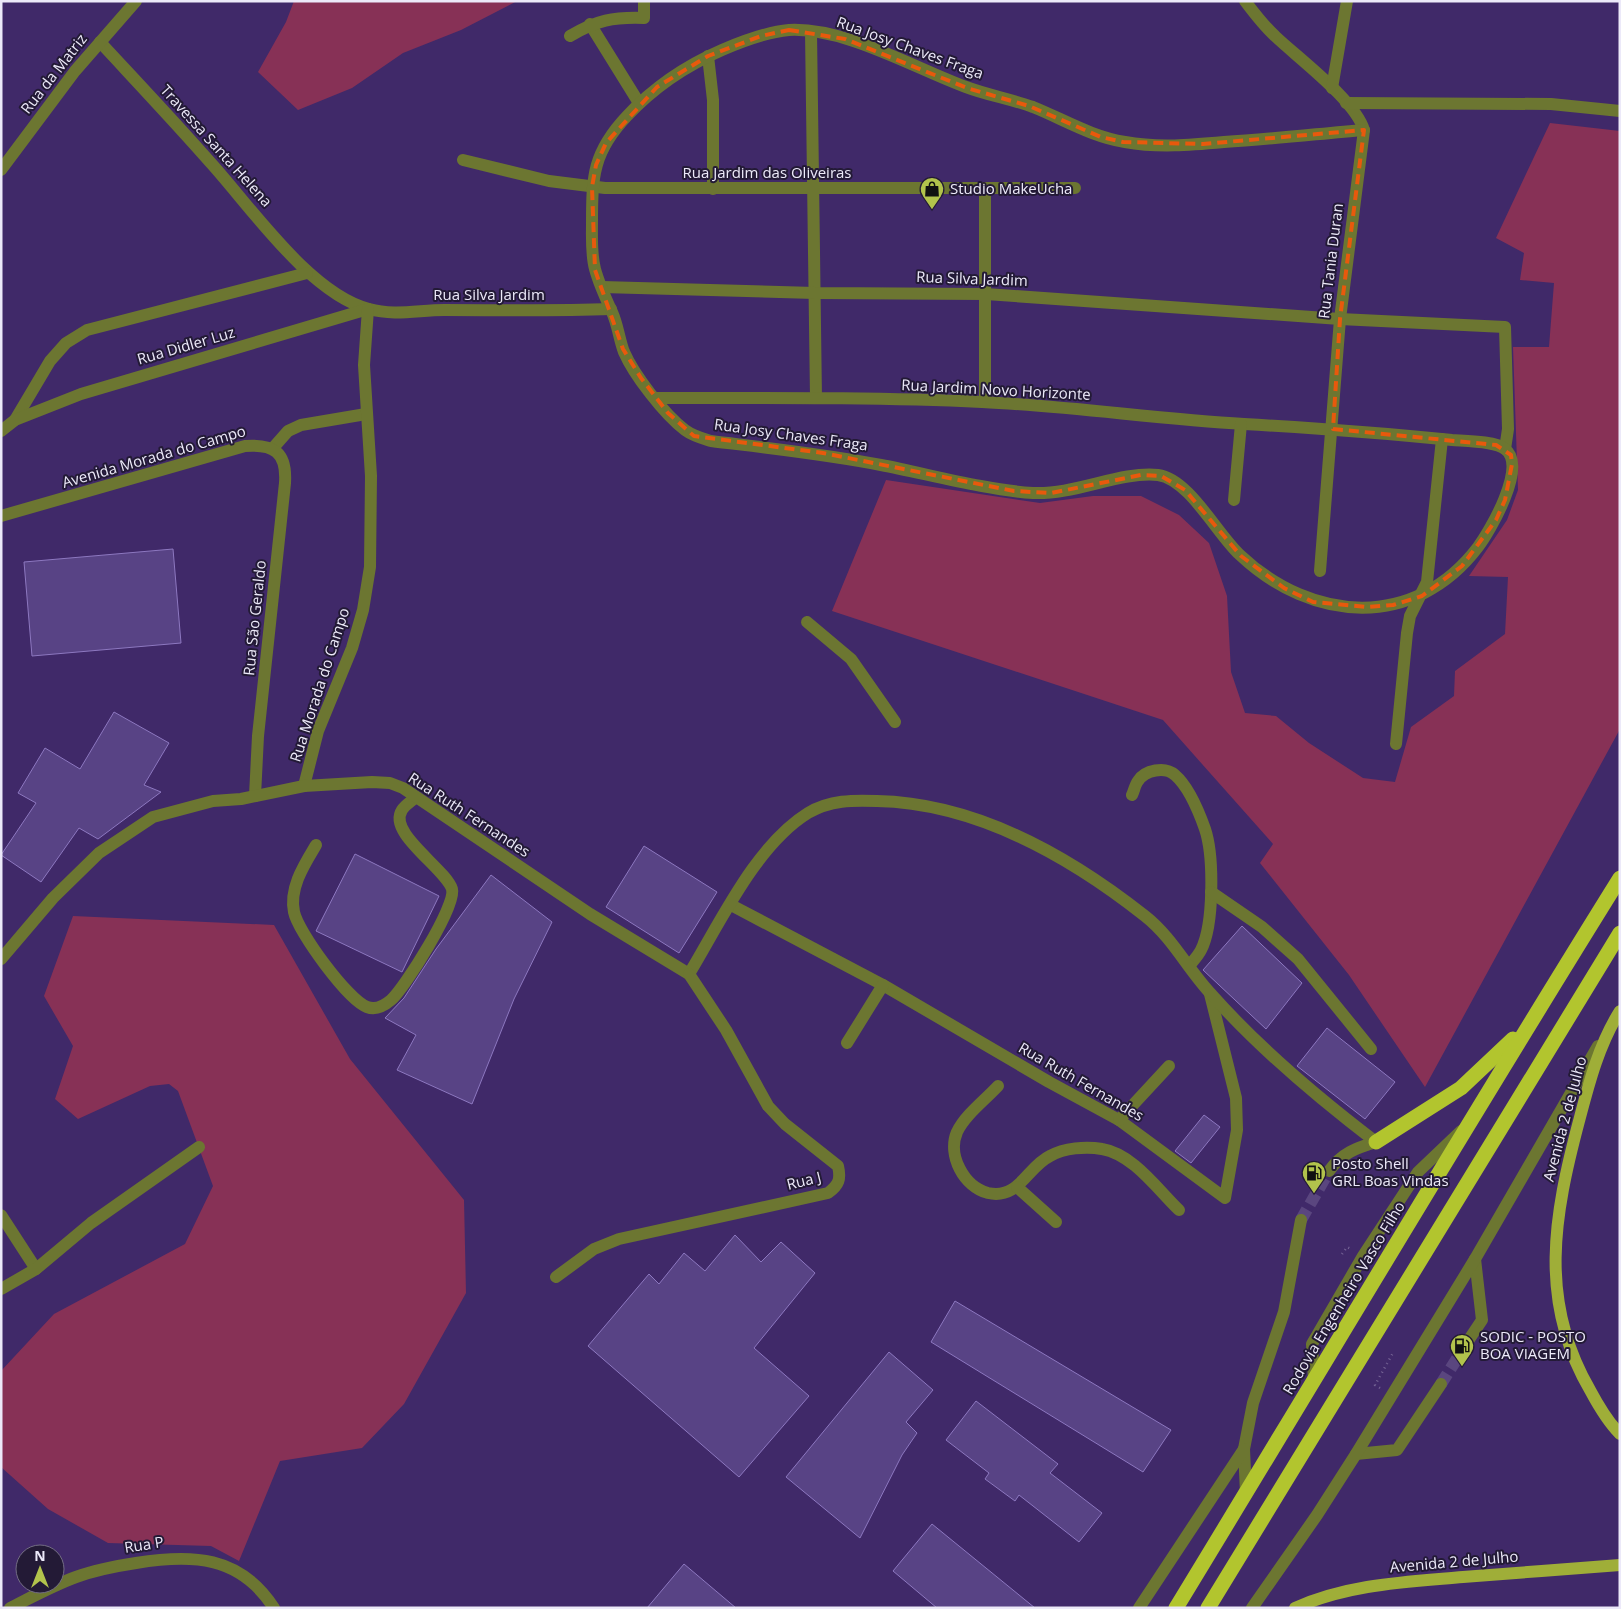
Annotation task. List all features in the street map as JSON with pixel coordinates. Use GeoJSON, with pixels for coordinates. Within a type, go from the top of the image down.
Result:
{"type":"FeatureCollection","features":[{"type":"Feature","properties":{"kind":"highway","name":"Rodovia Engenheiro Vasco Filho"},"geometry":{"type":"LineString","coordinates":[[1176,1608],[1466,1126],[1620,878]]}},
{"type":"Feature","properties":{"kind":"highway"},"geometry":{"type":"LineString","coordinates":[[1208,1608],[1620,933]]}},
{"type":"Feature","properties":{"kind":"highway"},"geometry":{"type":"LineString","coordinates":[[1376,1142],[1461,1088],[1512,1040],[1545,998]]}},
{"type":"Feature","properties":{"kind":"main road","name":"Avenida 2 de Julho"},"geometry":{"type":"LineString","coordinates":[[1620,1011],[1608,1029],[1570,1152],[1557,1230],[1555,1273],[1558,1304],[1564,1334],[1579,1372],[1620,1434]]}},
{"type":"Feature","properties":{"kind":"main road","name":"Avenida 2 de Julho"},"geometry":{"type":"LineString","coordinates":[[1294,1608],[1312,1600],[1352,1589],[1396,1582],[1620,1565]]}},
{"type":"Feature","properties":{"kind":"street","name":"Rua da Matriz"},"geometry":{"type":"LineString","coordinates":[[1,170],[58,92],[136,1]]}},
{"type":"Feature","properties":{"kind":"street"},"geometry":{"type":"LineString","coordinates":[[570,36],[590,24],[610,18],[644,18],[644,1]]}},
{"type":"Feature","properties":{"kind":"street"},"geometry":{"type":"LineString","coordinates":[[1245,1],[1274,36],[1346,103],[1361,122],[1364,130]]}},
{"type":"Feature","properties":{"kind":"street"},"geometry":{"type":"LineString","coordinates":[[1332,88],[1347,1]]}},
{"type":"Feature","properties":{"kind":"street"},"geometry":{"type":"LineString","coordinates":[[590,24],[639,103]]}},
{"type":"Feature","properties":{"kind":"street","name":"Rua Josy Chaves Fraga"},"geometry":{"type":"LineString","coordinates":[[1364,130],[1203,144],[1148,145],[1123,142],[1101,137],[1029,106],[967,88],[845,39],[811,32],[789,30],[761,36],[708,56],[682,70],[639,103],[606,142],[596,165],[592,187],[592,244],[595,270],[630,364],[682,428],[694,436],[711,441],[823,454],[1014,491],[1051,493],[1141,475],[1161,476],[1173,479],[1185,490],[1241,556],[1284,588],[1313,602],[1368,607],[1393,605],[1422,596]]}},
{"type":"Feature","properties":{"kind":"street"},"geometry":{"type":"LineString","coordinates":[[811,32],[816,398]]}},
{"type":"Feature","properties":{"kind":"street","name":"Travessa Santa Helena"},"geometry":{"type":"LineString","coordinates":[[100,42],[308,273]]}},
{"type":"Feature","properties":{"kind":"street"},"geometry":{"type":"LineString","coordinates":[[708,56],[713,100],[713,190]]}},
{"type":"Feature","properties":{"kind":"street"},"geometry":{"type":"LineString","coordinates":[[1346,103],[1551,104],[1620,111]]}},
{"type":"Feature","properties":{"kind":"street","name":"Rua Tania Duran"},"geometry":{"type":"LineString","coordinates":[[1320,571],[1333,429],[1340,319],[1364,130]]}},
{"type":"Feature","properties":{"kind":"street","name":"Rua Jardim das Oliveiras"},"geometry":{"type":"LineString","coordinates":[[463,160],[549,181],[592,187],[713,190],[1074,188]]}},
{"type":"Feature","properties":{"kind":"street"},"geometry":{"type":"LineString","coordinates":[[985,189],[985,402]]}},
{"type":"Feature","properties":{"kind":"street"},"geometry":{"type":"LineString","coordinates":[[308,273],[344,299],[368,309]]}},
{"type":"Feature","properties":{"kind":"street","name":"Rua Didler Luz"},"geometry":{"type":"LineString","coordinates":[[15,420],[50,361],[66,343],[87,330],[308,273]]}},
{"type":"Feature","properties":{"kind":"street","name":"Rua Silva Jardim"},"geometry":{"type":"LineString","coordinates":[[602,287],[816,293],[986,294],[1340,319],[1505,327],[1508,429],[1505,449]]}},
{"type":"Feature","properties":{"kind":"street","name":"Rua Didler Luz"},"geometry":{"type":"LineString","coordinates":[[1,431],[15,420],[100,388],[368,309]]}},
{"type":"Feature","properties":{"kind":"street","name":"Rua Silva Jardim"},"geometry":{"type":"LineString","coordinates":[[368,309],[396,313],[437,310],[537,312],[611,309]]}},
{"type":"Feature","properties":{"kind":"street","name":"Rua Morada do Campo"},"geometry":{"type":"LineString","coordinates":[[304,786],[318,731],[344,670],[363,610],[370,567],[372,524],[364,365],[368,309]]}},
{"type":"Feature","properties":{"kind":"street","name":"Rua Jardim Novo Horizonte"},"geometry":{"type":"LineString","coordinates":[[656,398],[816,398],[985,402],[1241,424],[1333,429],[1496,445],[1505,449]]}},
{"type":"Feature","properties":{"kind":"street"},"geometry":{"type":"LineString","coordinates":[[273,448],[288,431],[301,425],[366,414]]}},
{"type":"Feature","properties":{"kind":"street"},"geometry":{"type":"LineString","coordinates":[[1234,500],[1241,424]]}},
{"type":"Feature","properties":{"kind":"street"},"geometry":{"type":"LineString","coordinates":[[1396,744],[1406,633],[1410,616],[1422,596],[1427,582],[1442,439]]}},
{"type":"Feature","properties":{"kind":"street","name":"Avenida Morada do Campo"},"geometry":{"type":"LineString","coordinates":[[1,516],[245,446],[259,445],[273,448]]}},
{"type":"Feature","properties":{"kind":"street","name":"Rua São Geraldo"},"geometry":{"type":"LineString","coordinates":[[255,796],[258,736],[286,469],[282,457],[273,448]]}},
{"type":"Feature","properties":{"kind":"street"},"geometry":{"type":"LineString","coordinates":[[1422,596],[1462,566],[1480,546],[1496,520],[1505,500],[1512,464],[1510,455],[1505,449]]}},
{"type":"Feature","properties":{"kind":"street"},"geometry":{"type":"LineString","coordinates":[[807,622],[850,659],[895,722]]}},
{"type":"Feature","properties":{"kind":"street"},"geometry":{"type":"LineString","coordinates":[[1132,795],[1138,780],[1149,771],[1164,770],[1175,775],[1190,796],[1205,829],[1211,856],[1211,892],[1207,931],[1201,950],[1189,966]]}},
{"type":"Feature","properties":{"kind":"street","name":"Rua Ruth Fernandes"},"geometry":{"type":"LineString","coordinates":[[1,959],[53,898],[98,852],[153,816],[184,807],[304,786],[372,782],[390,783],[403,788],[590,914],[689,974],[758,861],[782,832],[809,813],[834,802],[896,802],[973,818],[1059,856],[1147,917],[1167,936],[1210,994],[1275,1060],[1323,1102],[1376,1142]]}},
{"type":"Feature","properties":{"kind":"street"},"geometry":{"type":"LineString","coordinates":[[316,845],[302,868],[296,886],[294,913],[300,928],[348,992],[366,1007],[382,1006],[393,999],[434,938],[449,907],[453,891],[447,878],[416,848],[403,831],[400,820],[401,811],[416,797]]}},
{"type":"Feature","properties":{"kind":"street"},"geometry":{"type":"LineString","coordinates":[[1211,892],[1262,927],[1298,959],[1371,1049]]}},
{"type":"Feature","properties":{"kind":"street","name":"Rua Ruth Fernandes"},"geometry":{"type":"LineString","coordinates":[[731,905],[883,985],[1049,1082],[1119,1120],[1225,1198],[1237,1130],[1236,1098],[1210,994]]}},
{"type":"Feature","properties":{"kind":"street","name":"Rua J"},"geometry":{"type":"LineString","coordinates":[[556,1277],[594,1249],[619,1239],[828,1192],[837,1187],[840,1180],[838,1166],[786,1124],[768,1106],[726,1030],[689,974]]}},
{"type":"Feature","properties":{"kind":"street"},"geometry":{"type":"LineString","coordinates":[[847,1043],[883,985]]}},
{"type":"Feature","properties":{"kind":"street"},"geometry":{"type":"LineString","coordinates":[[1252,1608],[1312,1524],[1356,1454],[1475,1259],[1608,1029]]}},
{"type":"Feature","properties":{"kind":"street"},"geometry":{"type":"LineString","coordinates":[[1119,1120],[1169,1066]]}},
{"type":"Feature","properties":{"kind":"street"},"geometry":{"type":"LineString","coordinates":[[998,1086],[957,1132],[955,1151],[960,1170],[972,1187],[988,1193],[1005,1193],[1017,1187],[1049,1156],[1078,1148],[1103,1149],[1123,1157],[1179,1210]]}},
{"type":"Feature","properties":{"kind":"street"},"geometry":{"type":"LineString","coordinates":[[1314,1381],[1312,1344],[1362,1256],[1418,1172],[1466,1126]]}},
{"type":"Feature","properties":{"kind":"street"},"geometry":{"type":"LineString","coordinates":[[1330,1170],[1338,1159],[1350,1150],[1376,1142]]}},
{"type":"Feature","properties":{"kind":"street"},"geometry":{"type":"LineString","coordinates":[[1,1289],[36,1269],[91,1223],[146,1182],[199,1147]]}},
{"type":"Feature","properties":{"kind":"street"},"geometry":{"type":"LineString","coordinates":[[1017,1187],[1056,1222]]}},
{"type":"Feature","properties":{"kind":"street"},"geometry":{"type":"LineString","coordinates":[[1,1215],[36,1269]]}},
{"type":"Feature","properties":{"kind":"street"},"geometry":{"type":"LineString","coordinates":[[1246,1493],[1244,1449],[1253,1404],[1284,1312],[1301,1220]]}},
{"type":"Feature","properties":{"kind":"street"},"geometry":{"type":"LineString","coordinates":[[1468,1341],[1482,1320],[1475,1259]]}},
{"type":"Feature","properties":{"kind":"street"},"geometry":{"type":"LineString","coordinates":[[1356,1454],[1397,1450],[1441,1384]]}},
{"type":"Feature","properties":{"kind":"street"},"geometry":{"type":"LineString","coordinates":[[1139,1608],[1244,1449]]}},
{"type":"Feature","properties":{"kind":"street","name":"Rua P"},"geometry":{"type":"LineString","coordinates":[[10,1608],[76,1577],[112,1567],[170,1557],[197,1557],[222,1564],[246,1577],[260,1589],[274,1608]]}},
{"type":"Feature","properties":{"kind":"path"},"geometry":{"type":"LineString","coordinates":[[1392,1395],[1375,1385],[1394,1351]]}},
{"type":"Feature","properties":{"kind":"highlighted area"},"geometry":{"type":"Polygon","coordinates":[[[789,30],[845,39],[967,88],[1029,106],[1101,137],[1123,142],[1203,144],[1364,130],[1340,319],[1333,429],[1496,445],[1511,455],[1512,464],[1505,500],[1496,520],[1462,566],[1422,596],[1393,605],[1368,607],[1313,602],[1284,588],[1241,556],[1185,490],[1161,476],[1141,475],[1051,493],[1014,491],[823,453],[694,436],[668,413],[641,378],[623,349],[595,270],[592,187],[596,165],[606,143],[657,87],[708,56],[761,36],[789,30]]]}},
{"type":"Feature","properties":{"kind":"shaded area"},"geometry":{"type":"Polygon","coordinates":[[[294,1],[517,1],[461,30],[403,53],[352,88],[298,110],[258,72],[286,22],[294,1]]]}},
{"type":"Feature","properties":{"kind":"shaded area"},"geometry":{"type":"Polygon","coordinates":[[[1550,123],[1620,131],[1620,729],[1425,1087],[1349,975],[1260,863],[1273,844],[1163,720],[832,611],[886,480],[1040,503],[1093,496],[1141,496],[1179,515],[1209,543],[1227,596],[1231,672],[1245,713],[1276,716],[1309,743],[1363,778],[1395,782],[1411,727],[1454,696],[1455,671],[1505,634],[1508,577],[1469,576],[1507,520],[1518,490],[1513,347],[1549,347],[1554,283],[1520,280],[1524,253],[1496,238],[1550,123]]]}},
{"type":"Feature","properties":{"kind":"shaded area"},"geometry":{"type":"Polygon","coordinates":[[[73,916],[274,925],[350,1059],[464,1200],[466,1293],[404,1404],[362,1448],[280,1461],[239,1561],[211,1546],[108,1543],[48,1509],[1,1467],[1,1371],[54,1314],[185,1244],[213,1186],[178,1091],[169,1084],[150,1086],[78,1119],[55,1099],[73,1046],[44,996],[73,916]]]}},
{"type":"Feature","properties":{"kind":"building"},"geometry":{"type":"Polygon","coordinates":[[[173,549],[181,643],[32,656],[24,562],[173,549]]]}},
{"type":"Feature","properties":{"kind":"building"},"geometry":{"type":"Polygon","coordinates":[[[114,712],[169,743],[144,785],[161,792],[98,839],[79,828],[41,882],[1,855],[36,803],[18,793],[45,748],[80,769],[114,712]]]}},
{"type":"Feature","properties":{"kind":"building"},"geometry":{"type":"Polygon","coordinates":[[[644,846],[717,892],[679,953],[606,907],[644,846]]]}},
{"type":"Feature","properties":{"kind":"building"},"geometry":{"type":"Polygon","coordinates":[[[355,854],[439,896],[402,972],[316,931],[355,854]]]}},
{"type":"Feature","properties":{"kind":"building"},"geometry":{"type":"Polygon","coordinates":[[[491,875],[552,922],[514,999],[472,1104],[397,1070],[416,1035],[385,1018],[404,998],[436,949],[491,875]]]}},
{"type":"Feature","properties":{"kind":"building"},"geometry":{"type":"Polygon","coordinates":[[[1242,926],[1302,983],[1266,1029],[1203,970],[1242,926]]]}},
{"type":"Feature","properties":{"kind":"building"},"geometry":{"type":"Polygon","coordinates":[[[1327,1028],[1395,1082],[1365,1119],[1297,1066],[1327,1028]]]}},
{"type":"Feature","properties":{"kind":"building"},"geometry":{"type":"Polygon","coordinates":[[[1204,1115],[1220,1127],[1191,1163],[1175,1151],[1204,1115]]]}},
{"type":"Feature","properties":{"kind":"building"},"geometry":{"type":"Polygon","coordinates":[[[735,1235],[761,1262],[781,1242],[815,1273],[754,1348],[809,1396],[739,1477],[588,1346],[649,1274],[659,1284],[684,1253],[705,1271],[735,1235]]]}},
{"type":"Feature","properties":{"kind":"building"},"geometry":{"type":"Polygon","coordinates":[[[955,1301],[1171,1430],[1143,1472],[931,1342],[955,1301]]]}},
{"type":"Feature","properties":{"kind":"building"},"geometry":{"type":"Polygon","coordinates":[[[889,1352],[933,1390],[906,1422],[917,1433],[902,1455],[860,1538],[786,1477],[889,1352]]]}},
{"type":"Feature","properties":{"kind":"building"},"geometry":{"type":"Polygon","coordinates":[[[976,1401],[1058,1464],[1050,1473],[1102,1513],[1079,1542],[1019,1495],[1015,1501],[985,1479],[989,1473],[946,1440],[976,1401]]]}},
{"type":"Feature","properties":{"kind":"building"},"geometry":{"type":"Polygon","coordinates":[[[932,1524],[1035,1608],[937,1608],[893,1571],[932,1524]]]}},
{"type":"Feature","properties":{"kind":"building"},"geometry":{"type":"Polygon","coordinates":[[[684,1564],[736,1608],[647,1608],[684,1564]]]}},
{"type":"Feature","properties":{"kind":"tunnel"},"geometry":{"type":"LineString","coordinates":[[1301,1220],[1329,1171]]}},
{"type":"Feature","properties":{"kind":"tunnel"},"geometry":{"type":"LineString","coordinates":[[1441,1384],[1468,1341]]}},
{"type":"Feature","properties":{"kind":"place","name":"Studio MakeUcha"},"geometry":{"type":"Point","coordinates":[932,210]}},
{"type":"Feature","properties":{"kind":"place","name":"Posto Shell GRL Boas Vindas"},"geometry":{"type":"Point","coordinates":[1314,1194]}},
{"type":"Feature","properties":{"kind":"place","name":"SODIC - POSTO BOA VIAGEM"},"geometry":{"type":"Point","coordinates":[1462,1367]}}]}
